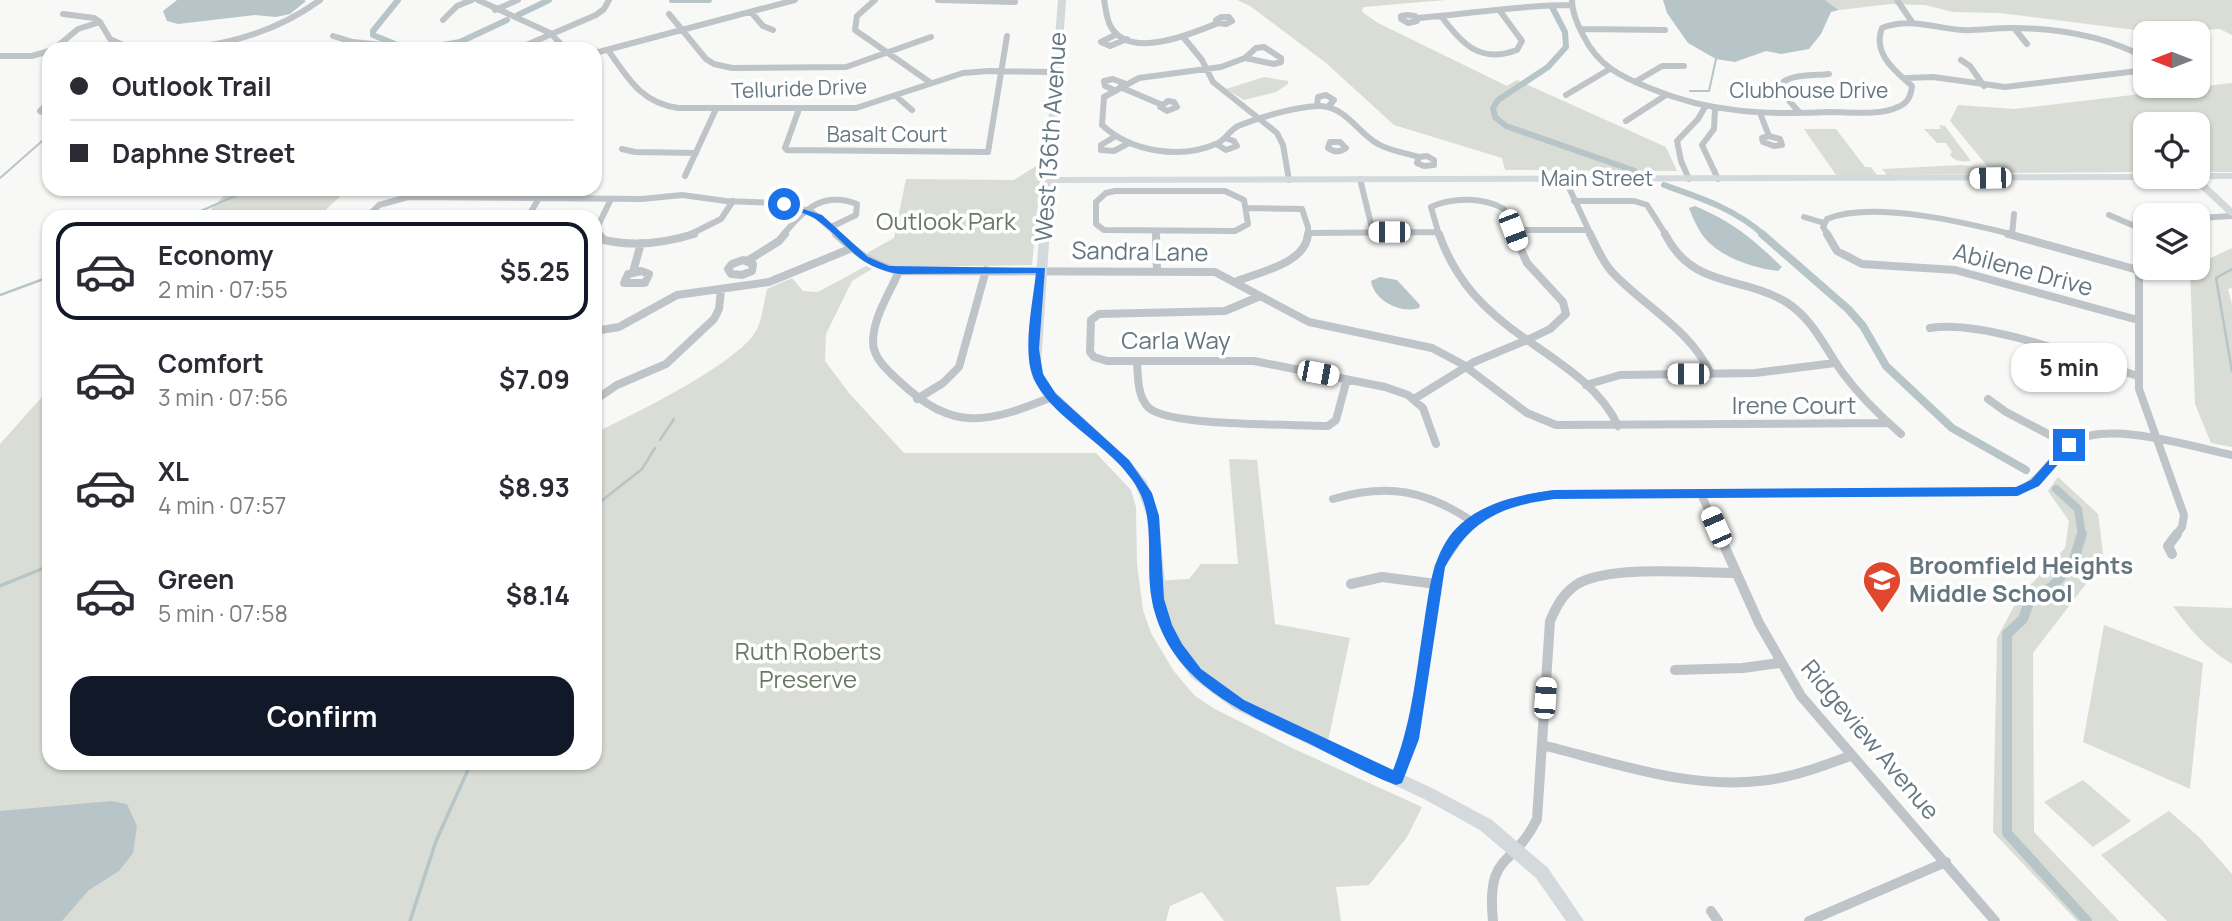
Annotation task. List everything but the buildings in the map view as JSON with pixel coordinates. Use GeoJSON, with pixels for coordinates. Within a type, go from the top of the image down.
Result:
{"type":"FeatureCollection","features":[{"type":"Feature","properties":{"kind":"main road","name":"West 136th Avenue"},"geometry":{"type":"LineString","coordinates":[[1062,0],[1034,358],[1039,379],[1052,397],[1125,463],[1146,493],[1153,516],[1160,608],[1173,640],[1196,673],[1239,705],[1465,812],[1542,873],[1576,921]]}},
{"type":"Feature","properties":{"kind":"main road"},"geometry":{"type":"LineString","coordinates":[[2210,177],[2232,176]]}},
{"type":"Feature","properties":{"kind":"main road","name":"Main Street"},"geometry":{"type":"LineString","coordinates":[[1048,180],[2133,177]]}},
{"type":"Feature","properties":{"kind":"main road"},"geometry":{"type":"LineString","coordinates":[[2207,189],[2232,215]]}},
{"type":"Feature","properties":{"kind":"street"},"geometry":{"type":"LineString","coordinates":[[218,42],[257,34],[290,20],[320,0]]}},
{"type":"Feature","properties":{"kind":"street"},"geometry":{"type":"LineString","coordinates":[[443,20],[457,6],[472,0]]}},
{"type":"Feature","properties":{"kind":"street"},"geometry":{"type":"LineString","coordinates":[[478,0],[495,10],[551,33],[561,42]]}},
{"type":"Feature","properties":{"kind":"street"},"geometry":{"type":"LineString","coordinates":[[495,10],[518,0]]}},
{"type":"Feature","properties":{"kind":"street"},"geometry":{"type":"LineString","coordinates":[[532,42],[601,12],[609,0]]}},
{"type":"Feature","properties":{"kind":"street"},"geometry":{"type":"LineString","coordinates":[[602,51],[795,0]]}},
{"type":"Feature","properties":{"kind":"street"},"geometry":{"type":"LineString","coordinates":[[875,0],[857,14],[854,25],[858,33],[931,83]]}},
{"type":"Feature","properties":{"kind":"street"},"geometry":{"type":"LineString","coordinates":[[938,0],[1015,2]]}},
{"type":"Feature","properties":{"kind":"street"},"geometry":{"type":"LineString","coordinates":[[1104,0],[1110,25],[1117,34],[1127,39],[1150,42],[1184,38],[1218,23]]}},
{"type":"Feature","properties":{"kind":"street"},"geometry":{"type":"LineString","coordinates":[[1897,0],[1912,22]]}},
{"type":"Feature","properties":{"kind":"street"},"geometry":{"type":"LineString","coordinates":[[1417,18],[1571,2],[1580,29],[1596,60],[1608,70],[1566,95]]}},
{"type":"Feature","properties":{"kind":"street"},"geometry":{"type":"LineString","coordinates":[[1441,16],[1462,44],[1483,53],[1502,55],[1517,50],[1522,41],[1500,11]]}},
{"type":"Feature","properties":{"kind":"street"},"geometry":{"type":"LineString","coordinates":[[751,12],[764,26],[773,30]]}},
{"type":"Feature","properties":{"kind":"street"},"geometry":{"type":"LineString","coordinates":[[63,14],[88,16],[100,23],[105,33],[116,42]]}},
{"type":"Feature","properties":{"kind":"street"},"geometry":{"type":"LineString","coordinates":[[669,14],[706,59],[724,67],[853,66],[931,37]]}},
{"type":"Feature","properties":{"kind":"street","name":"Clubhouse Drive"},"geometry":{"type":"LineString","coordinates":[[1608,70],[1666,95],[1715,109],[1760,113],[1882,111],[1899,108],[1913,90],[1906,78],[1886,62],[1879,33],[1890,24],[1912,22],[1960,30],[2014,28],[2103,40],[2133,51]]}},
{"type":"Feature","properties":{"kind":"street"},"geometry":{"type":"LineString","coordinates":[[63,42],[78,29],[100,23]]}},
{"type":"Feature","properties":{"kind":"street"},"geometry":{"type":"LineString","coordinates":[[2014,28],[2027,44]]}},
{"type":"Feature","properties":{"kind":"street"},"geometry":{"type":"LineString","coordinates":[[1580,29],[1665,30]]}},
{"type":"Feature","properties":{"kind":"street"},"geometry":{"type":"LineString","coordinates":[[1117,34],[1103,40],[1102,44],[1114,46],[1127,39]]}},
{"type":"Feature","properties":{"kind":"street"},"geometry":{"type":"LineString","coordinates":[[332,36],[353,42]]}},
{"type":"Feature","properties":{"kind":"street"},"geometry":{"type":"LineString","coordinates":[[1002,72],[1007,36]]}},
{"type":"Feature","properties":{"kind":"street"},"geometry":{"type":"LineString","coordinates":[[1184,38],[1221,89],[1263,119],[1279,137],[1289,180]]}},
{"type":"Feature","properties":{"kind":"street"},"geometry":{"type":"LineString","coordinates":[[1245,58],[1274,64],[1282,60],[1268,48],[1262,47],[1228,65],[1139,78],[1103,99],[1102,121],[1106,130],[1129,143],[1159,150],[1191,149],[1216,144],[1232,129],[1317,105],[1341,112],[1365,134],[1387,148],[1419,158]]}},
{"type":"Feature","properties":{"kind":"street","name":"Telluride Drive"},"geometry":{"type":"LineString","coordinates":[[608,50],[648,101],[669,108],[856,108],[965,73],[1055,72]]}},
{"type":"Feature","properties":{"kind":"street"},"geometry":{"type":"LineString","coordinates":[[0,58],[42,54]]}},
{"type":"Feature","properties":{"kind":"street"},"geometry":{"type":"LineString","coordinates":[[1961,60],[1970,66],[1984,86]]}},
{"type":"Feature","properties":{"kind":"street"},"geometry":{"type":"LineString","coordinates":[[1635,82],[1662,66],[1684,66]]}},
{"type":"Feature","properties":{"kind":"street","name":"Basalt Court"},"geometry":{"type":"LineString","coordinates":[[799,109],[783,152],[990,154],[1002,72]]}},
{"type":"Feature","properties":{"kind":"street"},"geometry":{"type":"LineString","coordinates":[[1906,78],[1933,77],[2005,87],[2133,72]]}},
{"type":"Feature","properties":{"kind":"street"},"geometry":{"type":"LineString","coordinates":[[1799,112],[1781,94],[1778,85],[1787,79],[1829,74]]}},
{"type":"Feature","properties":{"kind":"street"},"geometry":{"type":"LineString","coordinates":[[1120,87],[1160,104]]}},
{"type":"Feature","properties":{"kind":"street"},"geometry":{"type":"LineString","coordinates":[[1626,121],[1666,95]]}},
{"type":"Feature","properties":{"kind":"street"},"geometry":{"type":"LineString","coordinates":[[897,97],[912,110]]}},
{"type":"Feature","properties":{"kind":"street"},"geometry":{"type":"LineString","coordinates":[[1689,179],[1677,155],[1676,145],[1680,134],[1701,117],[1705,107]]}},
{"type":"Feature","properties":{"kind":"street"},"geometry":{"type":"LineString","coordinates":[[685,176],[716,109]]}},
{"type":"Feature","properties":{"kind":"street"},"geometry":{"type":"LineString","coordinates":[[1715,109],[1715,126],[1702,145],[1718,179]]}},
{"type":"Feature","properties":{"kind":"street"},"geometry":{"type":"LineString","coordinates":[[1760,113],[1769,136]]}},
{"type":"Feature","properties":{"kind":"street"},"geometry":{"type":"LineString","coordinates":[[1348,140],[1365,134]]}},
{"type":"Feature","properties":{"kind":"street"},"geometry":{"type":"LineString","coordinates":[[1116,136],[1101,145],[1101,150],[1114,151],[1129,143]]}},
{"type":"Feature","properties":{"kind":"street"},"geometry":{"type":"LineString","coordinates":[[1216,144],[1227,150],[1237,146],[1234,141],[1225,138]]}},
{"type":"Feature","properties":{"kind":"street"},"geometry":{"type":"LineString","coordinates":[[622,149],[635,152],[696,153]]}},
{"type":"Feature","properties":{"kind":"street"},"geometry":{"type":"LineString","coordinates":[[1360,179],[1373,232]]}},
{"type":"Feature","properties":{"kind":"street"},"geometry":{"type":"LineString","coordinates":[[1565,179],[1587,230],[1611,271],[1685,334],[1712,374]]}},
{"type":"Feature","properties":{"kind":"street"},"geometry":{"type":"LineString","coordinates":[[1115,191],[1225,191],[1242,198],[1246,208],[1248,224],[1240,230],[1109,231],[1096,224],[1098,198],[1115,191]]}},
{"type":"Feature","properties":{"kind":"street"},"geometry":{"type":"LineString","coordinates":[[374,210],[379,205],[397,198],[611,199],[682,195],[733,201],[778,202],[807,210],[872,264],[899,271],[874,331],[874,348],[883,365],[917,399],[938,413],[978,418],[1010,414],[1052,397]]}},
{"type":"Feature","properties":{"kind":"street"},"geometry":{"type":"LineString","coordinates":[[532,210],[539,198]]}},
{"type":"Feature","properties":{"kind":"street"},"geometry":{"type":"LineString","coordinates":[[747,261],[781,242],[791,223],[807,210],[834,198],[849,199],[857,204],[856,215],[831,228]]}},
{"type":"Feature","properties":{"kind":"street"},"geometry":{"type":"LineString","coordinates":[[602,216],[611,199]]}},
{"type":"Feature","properties":{"kind":"street"},"geometry":{"type":"LineString","coordinates":[[602,237],[609,242],[663,241],[705,229],[721,219],[733,201]]}},
{"type":"Feature","properties":{"kind":"street"},"geometry":{"type":"LineString","coordinates":[[1574,201],[1634,201],[1647,205],[1681,259],[1709,276],[1760,290],[1791,305],[1809,322],[1835,363],[1901,434]]}},
{"type":"Feature","properties":{"kind":"street"},"geometry":{"type":"LineString","coordinates":[[1436,444],[1426,412],[1414,399],[1466,368],[1525,340],[1560,322],[1566,311],[1563,302],[1527,262],[1504,209],[1498,204],[1442,202],[1431,208],[1447,261],[1464,288],[1491,316],[1525,340],[1563,365],[1586,385],[1610,409],[1618,426]]}},
{"type":"Feature","properties":{"kind":"street"},"geometry":{"type":"LineString","coordinates":[[1235,282],[1300,254],[1308,246],[1304,212],[1298,208],[1246,208]]}},
{"type":"Feature","properties":{"kind":"street","name":"Abilene Drive"},"geometry":{"type":"LineString","coordinates":[[2133,269],[1955,222],[1905,215],[1843,214],[1832,216],[1824,223],[1825,234],[1838,251],[1862,264],[1955,270],[2138,320]]}},
{"type":"Feature","properties":{"kind":"street"},"geometry":{"type":"LineString","coordinates":[[2012,236],[2014,214]]}},
{"type":"Feature","properties":{"kind":"street"},"geometry":{"type":"LineString","coordinates":[[2109,215],[2133,225]]}},
{"type":"Feature","properties":{"kind":"street"},"geometry":{"type":"LineString","coordinates":[[2210,217],[2232,215]]}},
{"type":"Feature","properties":{"kind":"street"},"geometry":{"type":"LineString","coordinates":[[1804,217],[1824,223]]}},
{"type":"Feature","properties":{"kind":"street"},"geometry":{"type":"LineString","coordinates":[[1513,230],[1587,230]]}},
{"type":"Feature","properties":{"kind":"street"},"geometry":{"type":"LineString","coordinates":[[1156,231],[1157,270]]}},
{"type":"Feature","properties":{"kind":"street"},"geometry":{"type":"LineString","coordinates":[[1308,233],[1438,232]]}},
{"type":"Feature","properties":{"kind":"street"},"geometry":{"type":"LineString","coordinates":[[633,272],[642,243]]}},
{"type":"Feature","properties":{"kind":"street"},"geometry":{"type":"LineString","coordinates":[[602,331],[630,324],[663,301],[677,295],[766,283],[852,248]]}},
{"type":"Feature","properties":{"kind":"street"},"geometry":{"type":"LineString","coordinates":[[917,399],[943,383],[959,367],[986,270]]}},
{"type":"Feature","properties":{"kind":"street","name":"Sandra Lane"},"geometry":{"type":"LineString","coordinates":[[899,271],[1212,271],[1258,297]]}},
{"type":"Feature","properties":{"kind":"street"},"geometry":{"type":"LineString","coordinates":[[2138,280],[2138,376],[2141,399],[2184,515],[2182,527],[2168,546],[2172,554]]}},
{"type":"Feature","properties":{"kind":"street"},"geometry":{"type":"LineString","coordinates":[[602,395],[617,385],[666,364],[714,319],[719,309],[721,290]]}},
{"type":"Feature","properties":{"kind":"street","name":"Carla Way"},"geometry":{"type":"LineString","coordinates":[[1258,297],[1225,312],[1107,312],[1092,318],[1090,352],[1102,360],[1254,361],[1385,387],[1414,399]]}},
{"type":"Feature","properties":{"kind":"street","name":"Irene Court"},"geometry":{"type":"LineString","coordinates":[[1258,297],[1282,311],[1321,326],[1423,345],[1466,368],[1537,419],[1565,426],[1888,423]]}},
{"type":"Feature","properties":{"kind":"street"},"geometry":{"type":"LineString","coordinates":[[1930,328],[1936,325],[1968,327],[2138,376]]}},
{"type":"Feature","properties":{"kind":"street"},"geometry":{"type":"LineString","coordinates":[[1137,361],[1140,397],[1149,408],[1171,418],[1328,426],[1336,420],[1348,379]]}},
{"type":"Feature","properties":{"kind":"street"},"geometry":{"type":"LineString","coordinates":[[1586,385],[1620,375],[1755,373],[1835,363]]}},
{"type":"Feature","properties":{"kind":"street"},"geometry":{"type":"LineString","coordinates":[[1988,399],[2006,412],[2069,445]]}},
{"type":"Feature","properties":{"kind":"street"},"geometry":{"type":"LineString","coordinates":[[1396,778],[1412,739],[1436,584],[1446,552],[1473,522],[1505,504],[1537,496],[2017,492],[2035,483],[2069,445],[2080,438],[2098,434],[2157,441],[2232,455]]}},
{"type":"Feature","properties":{"kind":"street"},"geometry":{"type":"LineString","coordinates":[[1333,499],[1354,494],[1414,494],[1438,500],[1473,522]]}},
{"type":"Feature","properties":{"kind":"street","name":"Ridgeview Avenue"},"geometry":{"type":"LineString","coordinates":[[1701,494],[1779,663],[1801,696],[1995,921]]}},
{"type":"Feature","properties":{"kind":"street"},"geometry":{"type":"LineString","coordinates":[[1493,921],[1492,881],[1500,863],[1534,828],[1537,819],[1550,621],[1557,602],[1569,589],[1605,573],[1736,573]]}},
{"type":"Feature","properties":{"kind":"street"},"geometry":{"type":"LineString","coordinates":[[1351,584],[1371,579],[1405,579],[1436,584]]}},
{"type":"Feature","properties":{"kind":"street"},"geometry":{"type":"LineString","coordinates":[[1675,670],[1779,663]]}},
{"type":"Feature","properties":{"kind":"street"},"geometry":{"type":"LineString","coordinates":[[1542,745],[1676,776],[1714,782],[1773,779],[1819,768],[1850,756]]}},
{"type":"Feature","properties":{"kind":"street"},"geometry":{"type":"LineString","coordinates":[[1810,921],[1946,862]]}},
{"type":"Feature","properties":{"kind":"green space"},"geometry":{"type":"Polygon","coordinates":[[[1237,0],[1446,0],[1363,7],[1362,12],[1378,23],[1507,86],[1517,80],[1666,147],[1677,171],[1505,170],[1502,158],[1394,125],[1326,63],[1250,6],[1237,0]]]}},
{"type":"Feature","properties":{"kind":"green space"},"geometry":{"type":"Polygon","coordinates":[[[1825,0],[2232,0],[2232,35],[2220,29],[2210,29],[2210,21],[2133,21],[2133,30],[2000,13],[1953,12],[1925,5],[1891,4],[1839,10],[1825,0]]]}},
{"type":"Feature","properties":{"kind":"green space"},"geometry":{"type":"Polygon","coordinates":[[[1264,77],[1288,81],[1288,84],[1276,92],[1244,100],[1226,89],[1264,77]]]}},
{"type":"Feature","properties":{"kind":"green space"},"geometry":{"type":"Polygon","coordinates":[[[2232,83],[2232,172],[2210,172],[2210,112],[2133,112],[2133,172],[1993,173],[1950,121],[1958,105],[2015,109],[2133,95],[2133,98],[2210,98],[2210,86],[2232,83]]]}},
{"type":"Feature","properties":{"kind":"green space"},"geometry":{"type":"Polygon","coordinates":[[[1939,125],[1945,126],[1971,161],[1954,159],[1946,143],[1937,143],[1924,129],[1941,129],[1939,125]]]}},
{"type":"Feature","properties":{"kind":"green space"},"geometry":{"type":"Polygon","coordinates":[[[1804,129],[1836,129],[1865,167],[1871,167],[1877,175],[1836,175],[1804,129]]]}},
{"type":"Feature","properties":{"kind":"green space","name":"Outlook Park"},"geometry":{"type":"Polygon","coordinates":[[[1042,162],[1032,265],[899,267],[872,259],[867,253],[894,238],[906,179],[1014,180],[1042,162]]]}},
{"type":"Feature","properties":{"kind":"green space"},"geometry":{"type":"Polygon","coordinates":[[[1962,165],[1978,167],[1983,174],[1887,175],[1882,169],[1962,165]]]}},
{"type":"Feature","properties":{"kind":"green space"},"geometry":{"type":"Polygon","coordinates":[[[224,196],[340,196],[326,210],[210,210],[224,196]]]}},
{"type":"Feature","properties":{"kind":"green space"},"geometry":{"type":"Polygon","coordinates":[[[2232,248],[2232,288],[2228,289],[2232,304],[2232,447],[2211,443],[2195,404],[2190,280],[2210,280],[2210,258],[2232,248]]]}},
{"type":"Feature","properties":{"kind":"green space","name":"Ruth Roberts Preserve"},"geometry":{"type":"Polygon","coordinates":[[[866,266],[872,269],[852,281],[826,334],[825,361],[849,393],[904,453],[1096,453],[1131,490],[1136,507],[1137,564],[1143,610],[1151,633],[1173,670],[1194,695],[1213,708],[1292,748],[1422,807],[1407,837],[1369,885],[1336,887],[1341,921],[1224,921],[1202,892],[1170,906],[1166,921],[0,921],[0,444],[42,397],[42,770],[602,770],[602,430],[682,388],[728,359],[756,331],[767,289],[792,278],[803,291],[818,292],[866,266]]]}},
{"type":"Feature","properties":{"kind":"green space"},"geometry":{"type":"Polygon","coordinates":[[[1229,459],[1257,460],[1275,624],[1350,638],[1327,746],[1239,705],[1178,648],[1156,581],[1189,579],[1201,564],[1238,564],[1229,459]]]}},
{"type":"Feature","properties":{"kind":"green space"},"geometry":{"type":"Polygon","coordinates":[[[2058,477],[2098,514],[2103,553],[2089,580],[2033,653],[2034,832],[2119,921],[2077,921],[1993,832],[1997,638],[2019,597],[2065,548],[2069,521],[2048,491],[2058,477]]]}},
{"type":"Feature","properties":{"kind":"green space"},"geometry":{"type":"Polygon","coordinates":[[[2173,606],[2232,608],[2232,664],[2199,638],[2173,606]]]}},
{"type":"Feature","properties":{"kind":"green space"},"geometry":{"type":"Polygon","coordinates":[[[2104,625],[2203,663],[2190,789],[2083,742],[2104,625]]]}},
{"type":"Feature","properties":{"kind":"green space"},"geometry":{"type":"Polygon","coordinates":[[[2083,780],[2131,821],[2093,847],[2044,802],[2083,780]]]}},
{"type":"Feature","properties":{"kind":"green space"},"geometry":{"type":"Polygon","coordinates":[[[2169,811],[2199,837],[2232,874],[2232,921],[2167,921],[2101,855],[2169,811]]]}},
{"type":"Feature","properties":{"kind":"shaded area"},"geometry":{"type":"Polygon","coordinates":[[[177,0],[306,1],[290,14],[276,17],[255,15],[178,24],[167,21],[163,11],[177,0]]]}},
{"type":"Feature","properties":{"kind":"shaded area"},"geometry":{"type":"Polygon","coordinates":[[[1663,0],[1825,0],[1839,10],[1831,12],[1821,34],[1809,49],[1781,54],[1766,51],[1735,62],[1716,59],[1688,43],[1667,13],[1663,0]]]}},
{"type":"Feature","properties":{"kind":"shaded area"},"geometry":{"type":"Polygon","coordinates":[[[1695,206],[1742,232],[1782,267],[1778,271],[1757,267],[1735,260],[1716,248],[1696,224],[1689,208],[1695,206]]]}},
{"type":"Feature","properties":{"kind":"shaded area"},"geometry":{"type":"Polygon","coordinates":[[[1380,277],[1397,280],[1420,305],[1419,308],[1404,309],[1383,300],[1371,281],[1380,277]]]}},
{"type":"Feature","properties":{"kind":"shaded area"},"geometry":{"type":"Polygon","coordinates":[[[112,801],[127,804],[137,826],[133,853],[119,871],[89,890],[62,921],[0,921],[0,811],[112,801]]]}},
{"type":"Feature","properties":{"kind":"waterway"},"geometry":{"type":"LineString","coordinates":[[390,42],[373,35],[373,31],[398,0]]}},
{"type":"Feature","properties":{"kind":"waterway"},"geometry":{"type":"LineString","coordinates":[[518,15],[549,0]]}},
{"type":"Feature","properties":{"kind":"waterway"},"geometry":{"type":"LineString","coordinates":[[672,0],[709,0]]}},
{"type":"Feature","properties":{"kind":"waterway"},"geometry":{"type":"LineString","coordinates":[[1552,7],[1565,32],[1566,47],[1548,67],[1498,100],[1493,108],[1495,117],[1506,126],[1635,171]]}},
{"type":"Feature","properties":{"kind":"waterway"},"geometry":{"type":"LineString","coordinates":[[460,42],[507,20]]}},
{"type":"Feature","properties":{"kind":"waterway"},"geometry":{"type":"LineString","coordinates":[[1690,91],[1709,91],[1716,59]]}},
{"type":"Feature","properties":{"kind":"waterway"},"geometry":{"type":"LineString","coordinates":[[0,178],[42,141]]}},
{"type":"Feature","properties":{"kind":"waterway"},"geometry":{"type":"LineString","coordinates":[[1664,185],[1729,211],[1764,235]]}},
{"type":"Feature","properties":{"kind":"waterway"},"geometry":{"type":"LineString","coordinates":[[203,210],[235,196]]}},
{"type":"Feature","properties":{"kind":"waterway"},"geometry":{"type":"LineString","coordinates":[[1762,234],[1848,309],[1863,326],[1886,366],[1952,428],[2026,470]]}},
{"type":"Feature","properties":{"kind":"waterway"},"geometry":{"type":"LineString","coordinates":[[2232,269],[2216,278],[2232,371]]}},
{"type":"Feature","properties":{"kind":"waterway"},"geometry":{"type":"LineString","coordinates":[[0,295],[42,280]]}},
{"type":"Feature","properties":{"kind":"waterway"},"geometry":{"type":"LineString","coordinates":[[660,440],[674,419]]}},
{"type":"Feature","properties":{"kind":"waterway"},"geometry":{"type":"LineString","coordinates":[[602,500],[642,469],[655,448]]}},
{"type":"Feature","properties":{"kind":"waterway"},"geometry":{"type":"LineString","coordinates":[[2056,489],[2078,509],[2082,535]]}},
{"type":"Feature","properties":{"kind":"waterway"},"geometry":{"type":"LineString","coordinates":[[2082,535],[2073,562],[2053,586],[2030,600],[2023,619],[2007,634],[2007,833],[2087,921]]}},
{"type":"Feature","properties":{"kind":"waterway"},"geometry":{"type":"LineString","coordinates":[[0,586],[42,569]]}},
{"type":"Feature","properties":{"kind":"waterway"},"geometry":{"type":"LineString","coordinates":[[410,921],[436,841],[468,770]]}},
{"type":"Feature","properties":{"kind":"place","name":"Broomfield Heights Middle School"},"geometry":{"type":"Point","coordinates":[1882,614]}},
{"type":"Feature","properties":{"kind":"route"},"geometry":{"type":"LineString","coordinates":[[784,204],[807,210],[819,217],[864,259],[887,269],[1041,270],[1034,349],[1037,374],[1052,397],[1125,463],[1141,482],[1153,516],[1156,586],[1160,608],[1178,648],[1196,673],[1239,705],[1396,778],[1406,759],[1417,715],[1437,572],[1454,540],[1464,529],[1492,510],[1520,499],[1554,494],[2017,492],[2035,483],[2069,445]]}}]}
